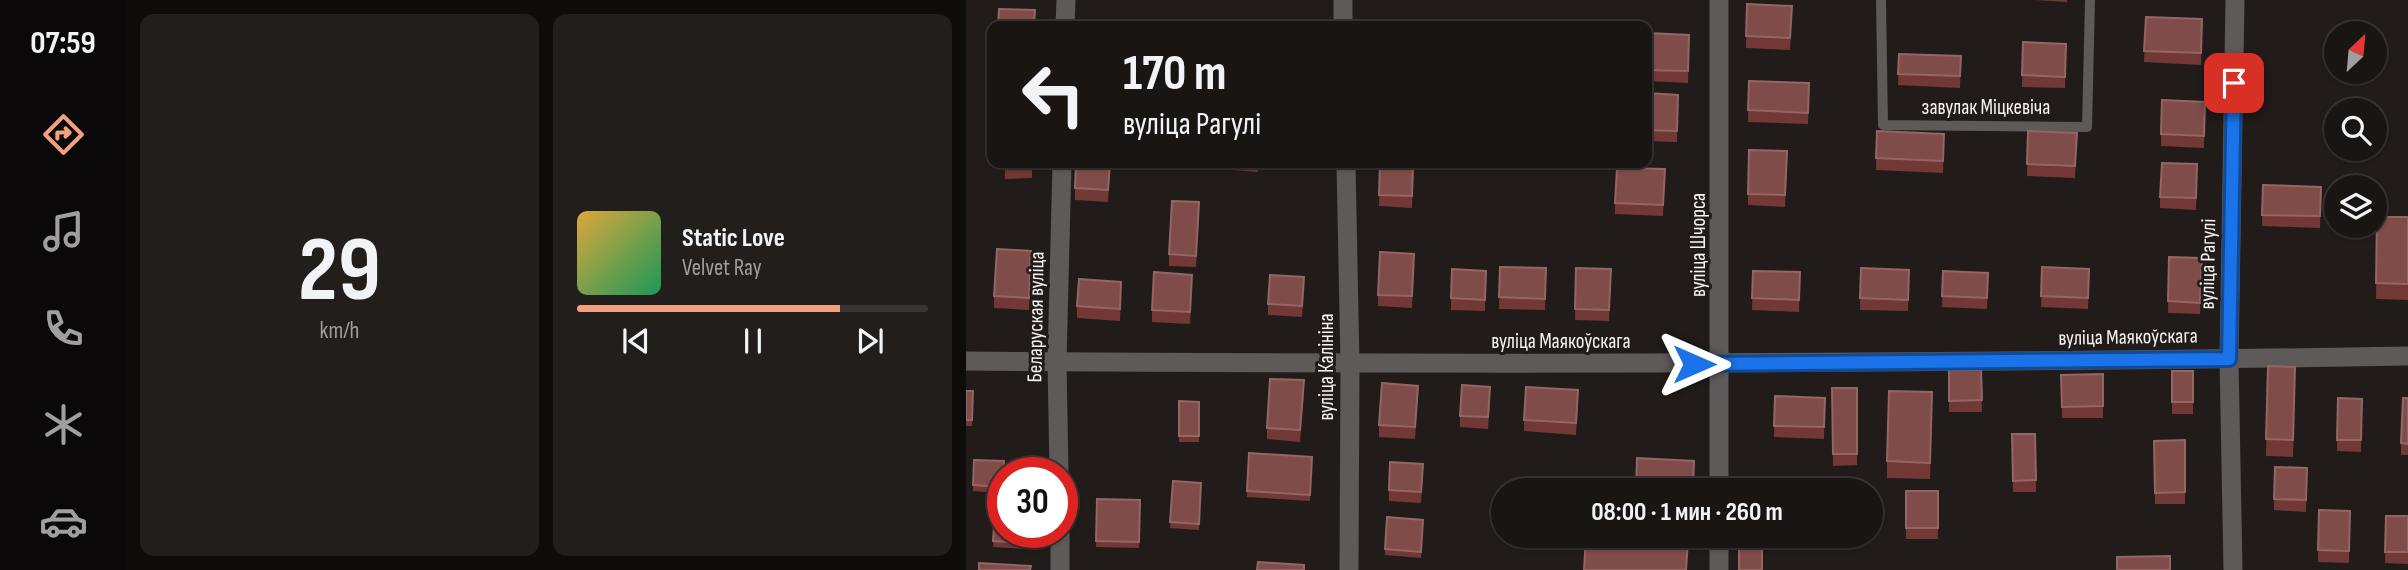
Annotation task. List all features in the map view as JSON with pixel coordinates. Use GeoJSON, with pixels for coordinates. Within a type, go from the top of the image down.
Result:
{"type":"FeatureCollection","features":[{"type":"Feature","properties":{"kind":"street"},"geometry":{"type":"LineString","coordinates":[[1065,21],[1066,0]]}},
{"type":"Feature","properties":{"kind":"street"},"geometry":{"type":"LineString","coordinates":[[1343,0],[1343,21]]}},
{"type":"Feature","properties":{"kind":"street","name":"вуліца Шчорса"},"geometry":{"type":"LineString","coordinates":[[1719,0],[1719,478]]}},
{"type":"Feature","properties":{"kind":"street","name":"вуліца Рагулі"},"geometry":{"type":"LineString","coordinates":[[2233,570],[2229,359],[2235,0]]}},
{"type":"Feature","properties":{"kind":"street","name":"Беларуская вуліца"},"geometry":{"type":"LineString","coordinates":[[1059,457],[1057,362],[1062,168]]}},
{"type":"Feature","properties":{"kind":"street","name":"вуліца Калініна"},"geometry":{"type":"LineString","coordinates":[[1346,168],[1350,365],[1349,570]]}},
{"type":"Feature","properties":{"kind":"street","name":"вуліца Маякоўскага"},"geometry":{"type":"LineString","coordinates":[[966,361],[1350,365],[1721,364],[2408,356]]}},
{"type":"Feature","properties":{"kind":"street"},"geometry":{"type":"LineString","coordinates":[[1060,548],[1060,570]]}},
{"type":"Feature","properties":{"kind":"street"},"geometry":{"type":"LineString","coordinates":[[1718,570],[1719,548]]}},
{"type":"Feature","properties":{"kind":"lane","name":"завулак Міцкевіча"},"geometry":{"type":"LineString","coordinates":[[1881,0],[1883,125],[2087,127],[2090,0]]}},
{"type":"Feature","properties":{"kind":"building"},"geometry":{"type":"Polygon","coordinates":[[[1747,4],[1792,6],[1790,38],[1746,36],[1747,4]]]}},
{"type":"Feature","properties":{"kind":"building"},"geometry":{"type":"Polygon","coordinates":[[[999,9],[1035,10],[1034,21],[998,21],[999,9]]]}},
{"type":"Feature","properties":{"kind":"building"},"geometry":{"type":"Polygon","coordinates":[[[2146,17],[2202,19],[2201,53],[2144,51],[2146,17]]]}},
{"type":"Feature","properties":{"kind":"building"},"geometry":{"type":"Polygon","coordinates":[[[1652,33],[1689,35],[1688,71],[1652,70],[1652,33]]]}},
{"type":"Feature","properties":{"kind":"building"},"geometry":{"type":"Polygon","coordinates":[[[2023,42],[2066,44],[2065,77],[2022,75],[2023,42]]]}},
{"type":"Feature","properties":{"kind":"building"},"geometry":{"type":"Polygon","coordinates":[[[1899,54],[1961,56],[1960,76],[1898,74],[1899,54]]]}},
{"type":"Feature","properties":{"kind":"building"},"geometry":{"type":"Polygon","coordinates":[[[1749,81],[1809,83],[1808,113],[1748,110],[1749,81]]]}},
{"type":"Feature","properties":{"kind":"building"},"geometry":{"type":"Polygon","coordinates":[[[1652,93],[1678,95],[1677,131],[1652,130],[1652,93]]]}},
{"type":"Feature","properties":{"kind":"building"},"geometry":{"type":"Polygon","coordinates":[[[2162,100],[2205,102],[2204,136],[2161,134],[2162,100]]]}},
{"type":"Feature","properties":{"kind":"building"},"geometry":{"type":"Polygon","coordinates":[[[1877,131],[1944,134],[1943,161],[1876,158],[1877,131]]]}},
{"type":"Feature","properties":{"kind":"building"},"geometry":{"type":"Polygon","coordinates":[[[2028,131],[2077,133],[2075,166],[2027,164],[2028,131]]]}},
{"type":"Feature","properties":{"kind":"building"},"geometry":{"type":"Polygon","coordinates":[[[1749,150],[1787,151],[1785,195],[1748,194],[1749,150]]]}},
{"type":"Feature","properties":{"kind":"building"},"geometry":{"type":"Polygon","coordinates":[[[2162,163],[2197,164],[2196,198],[2160,197],[2162,163]]]}},
{"type":"Feature","properties":{"kind":"building"},"geometry":{"type":"Polygon","coordinates":[[[1076,168],[1110,168],[1108,190],[1075,188],[1076,168]]]}},
{"type":"Feature","properties":{"kind":"building"},"geometry":{"type":"Polygon","coordinates":[[[1380,168],[1413,168],[1412,196],[1379,195],[1380,168]]]}},
{"type":"Feature","properties":{"kind":"building"},"geometry":{"type":"Polygon","coordinates":[[[1617,168],[1665,169],[1663,205],[1615,203],[1617,168]]]}},
{"type":"Feature","properties":{"kind":"building"},"geometry":{"type":"Polygon","coordinates":[[[2263,185],[2321,187],[2320,216],[2262,215],[2263,185]]]}},
{"type":"Feature","properties":{"kind":"building"},"geometry":{"type":"Polygon","coordinates":[[[1172,201],[1199,202],[1196,256],[1169,254],[1172,201]]]}},
{"type":"Feature","properties":{"kind":"building"},"geometry":{"type":"Polygon","coordinates":[[[2387,217],[2408,217],[2408,284],[2376,283],[2377,238],[2387,238],[2387,217]]]}},
{"type":"Feature","properties":{"kind":"building"},"geometry":{"type":"Polygon","coordinates":[[[997,249],[1031,251],[1029,298],[994,296],[997,249]]]}},
{"type":"Feature","properties":{"kind":"building"},"geometry":{"type":"Polygon","coordinates":[[[1380,252],[1414,254],[1412,296],[1378,295],[1380,252]]]}},
{"type":"Feature","properties":{"kind":"building"},"geometry":{"type":"Polygon","coordinates":[[[2169,257],[2202,258],[2200,303],[2168,301],[2169,257]]]}},
{"type":"Feature","properties":{"kind":"building"},"geometry":{"type":"Polygon","coordinates":[[[1500,267],[1546,268],[1545,299],[1499,297],[1500,267]]]}},
{"type":"Feature","properties":{"kind":"building"},"geometry":{"type":"Polygon","coordinates":[[[2042,267],[2089,269],[2088,298],[2041,296],[2042,267]]]}},
{"type":"Feature","properties":{"kind":"building"},"geometry":{"type":"Polygon","coordinates":[[[1576,268],[1611,269],[1609,310],[1575,309],[1576,268]]]}},
{"type":"Feature","properties":{"kind":"building"},"geometry":{"type":"Polygon","coordinates":[[[1861,268],[1909,270],[1908,300],[1860,298],[1861,268]]]}},
{"type":"Feature","properties":{"kind":"building"},"geometry":{"type":"Polygon","coordinates":[[[1452,269],[1486,271],[1485,300],[1451,298],[1452,269]]]}},
{"type":"Feature","properties":{"kind":"building"},"geometry":{"type":"Polygon","coordinates":[[[1753,271],[1800,272],[1799,300],[1752,298],[1753,271]]]}},
{"type":"Feature","properties":{"kind":"building"},"geometry":{"type":"Polygon","coordinates":[[[1943,271],[1988,273],[1987,298],[1942,296],[1943,271]]]}},
{"type":"Feature","properties":{"kind":"building"},"geometry":{"type":"Polygon","coordinates":[[[1154,272],[1192,275],[1190,312],[1152,310],[1154,272]]]}},
{"type":"Feature","properties":{"kind":"building"},"geometry":{"type":"Polygon","coordinates":[[[1270,275],[1304,277],[1302,306],[1268,304],[1270,275]]]}},
{"type":"Feature","properties":{"kind":"building"},"geometry":{"type":"Polygon","coordinates":[[[1079,279],[1121,282],[1120,309],[1077,306],[1079,279]]]}},
{"type":"Feature","properties":{"kind":"building"},"geometry":{"type":"Polygon","coordinates":[[[2268,366],[2295,367],[2293,440],[2266,439],[2268,366]]]}},
{"type":"Feature","properties":{"kind":"building"},"geometry":{"type":"Polygon","coordinates":[[[1949,370],[1981,370],[1982,400],[1949,401],[1949,370]]]}},
{"type":"Feature","properties":{"kind":"building"},"geometry":{"type":"Polygon","coordinates":[[[2172,371],[2193,371],[2193,402],[2172,402],[2172,371]]]}},
{"type":"Feature","properties":{"kind":"building"},"geometry":{"type":"Polygon","coordinates":[[[2103,374],[2103,406],[2062,407],[2061,375],[2103,374]]]}},
{"type":"Feature","properties":{"kind":"building"},"geometry":{"type":"Polygon","coordinates":[[[1270,379],[1304,380],[1300,430],[1267,428],[1270,379]]]}},
{"type":"Feature","properties":{"kind":"building"},"geometry":{"type":"Polygon","coordinates":[[[1382,383],[1418,386],[1415,427],[1379,425],[1382,383]]]}},
{"type":"Feature","properties":{"kind":"building"},"geometry":{"type":"Polygon","coordinates":[[[1462,385],[1490,387],[1488,417],[1460,416],[1462,385]]]}},
{"type":"Feature","properties":{"kind":"building"},"geometry":{"type":"Polygon","coordinates":[[[1526,387],[1578,390],[1576,423],[1524,420],[1526,387]]]}},
{"type":"Feature","properties":{"kind":"building"},"geometry":{"type":"Polygon","coordinates":[[[1832,388],[1857,388],[1857,454],[1833,454],[1832,388]]]}},
{"type":"Feature","properties":{"kind":"building"},"geometry":{"type":"Polygon","coordinates":[[[966,391],[973,391],[972,420],[966,420],[966,391]]]}},
{"type":"Feature","properties":{"kind":"building"},"geometry":{"type":"Polygon","coordinates":[[[1889,391],[1932,392],[1930,463],[1887,461],[1889,391]]]}},
{"type":"Feature","properties":{"kind":"building"},"geometry":{"type":"Polygon","coordinates":[[[1775,396],[1825,398],[1824,427],[1774,426],[1775,396]]]}},
{"type":"Feature","properties":{"kind":"building"},"geometry":{"type":"Polygon","coordinates":[[[2338,398],[2362,399],[2361,440],[2337,440],[2338,398]]]}},
{"type":"Feature","properties":{"kind":"building"},"geometry":{"type":"Polygon","coordinates":[[[2403,398],[2408,398],[2408,444],[2401,443],[2403,398]]]}},
{"type":"Feature","properties":{"kind":"building"},"geometry":{"type":"Polygon","coordinates":[[[1179,401],[1199,402],[1199,436],[1179,436],[1179,401]]]}},
{"type":"Feature","properties":{"kind":"building"},"geometry":{"type":"Polygon","coordinates":[[[2012,434],[2035,434],[2036,480],[2013,481],[2012,434]]]}},
{"type":"Feature","properties":{"kind":"building"},"geometry":{"type":"Polygon","coordinates":[[[2185,440],[2185,492],[2155,493],[2154,441],[2185,440]]]}},
{"type":"Feature","properties":{"kind":"building"},"geometry":{"type":"Polygon","coordinates":[[[1249,453],[1312,457],[1310,495],[1247,491],[1249,453]]]}},
{"type":"Feature","properties":{"kind":"building"},"geometry":{"type":"Polygon","coordinates":[[[1637,458],[1694,461],[1693,478],[1636,478],[1637,458]]]}},
{"type":"Feature","properties":{"kind":"building"},"geometry":{"type":"Polygon","coordinates":[[[974,460],[987,460],[987,486],[973,485],[974,460]]]}},
{"type":"Feature","properties":{"kind":"building"},"geometry":{"type":"Polygon","coordinates":[[[1390,462],[1423,464],[1421,492],[1389,490],[1390,462]]]}},
{"type":"Feature","properties":{"kind":"building"},"geometry":{"type":"Polygon","coordinates":[[[2275,467],[2307,468],[2306,500],[2274,499],[2275,467]]]}},
{"type":"Feature","properties":{"kind":"building"},"geometry":{"type":"Polygon","coordinates":[[[1173,481],[1201,483],[1199,524],[1170,522],[1173,481]]]}},
{"type":"Feature","properties":{"kind":"building"},"geometry":{"type":"Polygon","coordinates":[[[1906,491],[1938,491],[1938,528],[1906,528],[1906,491]]]}},
{"type":"Feature","properties":{"kind":"building"},"geometry":{"type":"Polygon","coordinates":[[[1097,499],[1140,500],[1139,542],[1096,541],[1097,499]]]}},
{"type":"Feature","properties":{"kind":"building"},"geometry":{"type":"Polygon","coordinates":[[[2319,510],[2350,511],[2349,551],[2318,550],[2319,510]]]}},
{"type":"Feature","properties":{"kind":"building"},"geometry":{"type":"Polygon","coordinates":[[[2386,516],[2408,516],[2408,552],[2385,552],[2386,516]]]}},
{"type":"Feature","properties":{"kind":"building"},"geometry":{"type":"Polygon","coordinates":[[[1387,517],[1423,520],[1421,552],[1385,549],[1387,517]]]}},
{"type":"Feature","properties":{"kind":"building"},"geometry":{"type":"Polygon","coordinates":[[[1585,548],[1687,548],[1686,570],[1584,570],[1585,548]]]}},
{"type":"Feature","properties":{"kind":"building"},"geometry":{"type":"Polygon","coordinates":[[[1739,548],[1762,548],[1762,570],[1739,570],[1739,548]]]}},
{"type":"Feature","properties":{"kind":"building"},"geometry":{"type":"Polygon","coordinates":[[[2170,556],[2170,570],[2117,570],[2117,557],[2170,556]]]}},
{"type":"Feature","properties":{"kind":"building"},"geometry":{"type":"Polygon","coordinates":[[[1258,562],[1304,565],[1304,570],[1257,570],[1258,562]]]}},
{"type":"Feature","properties":{"kind":"building"},"geometry":{"type":"Polygon","coordinates":[[[979,563],[1031,566],[1030,570],[979,570],[979,563]]]}},
{"type":"Feature","properties":{"kind":"route"},"geometry":{"type":"LineString","coordinates":[[1694,364],[2229,359],[2234,83]]}}]}
